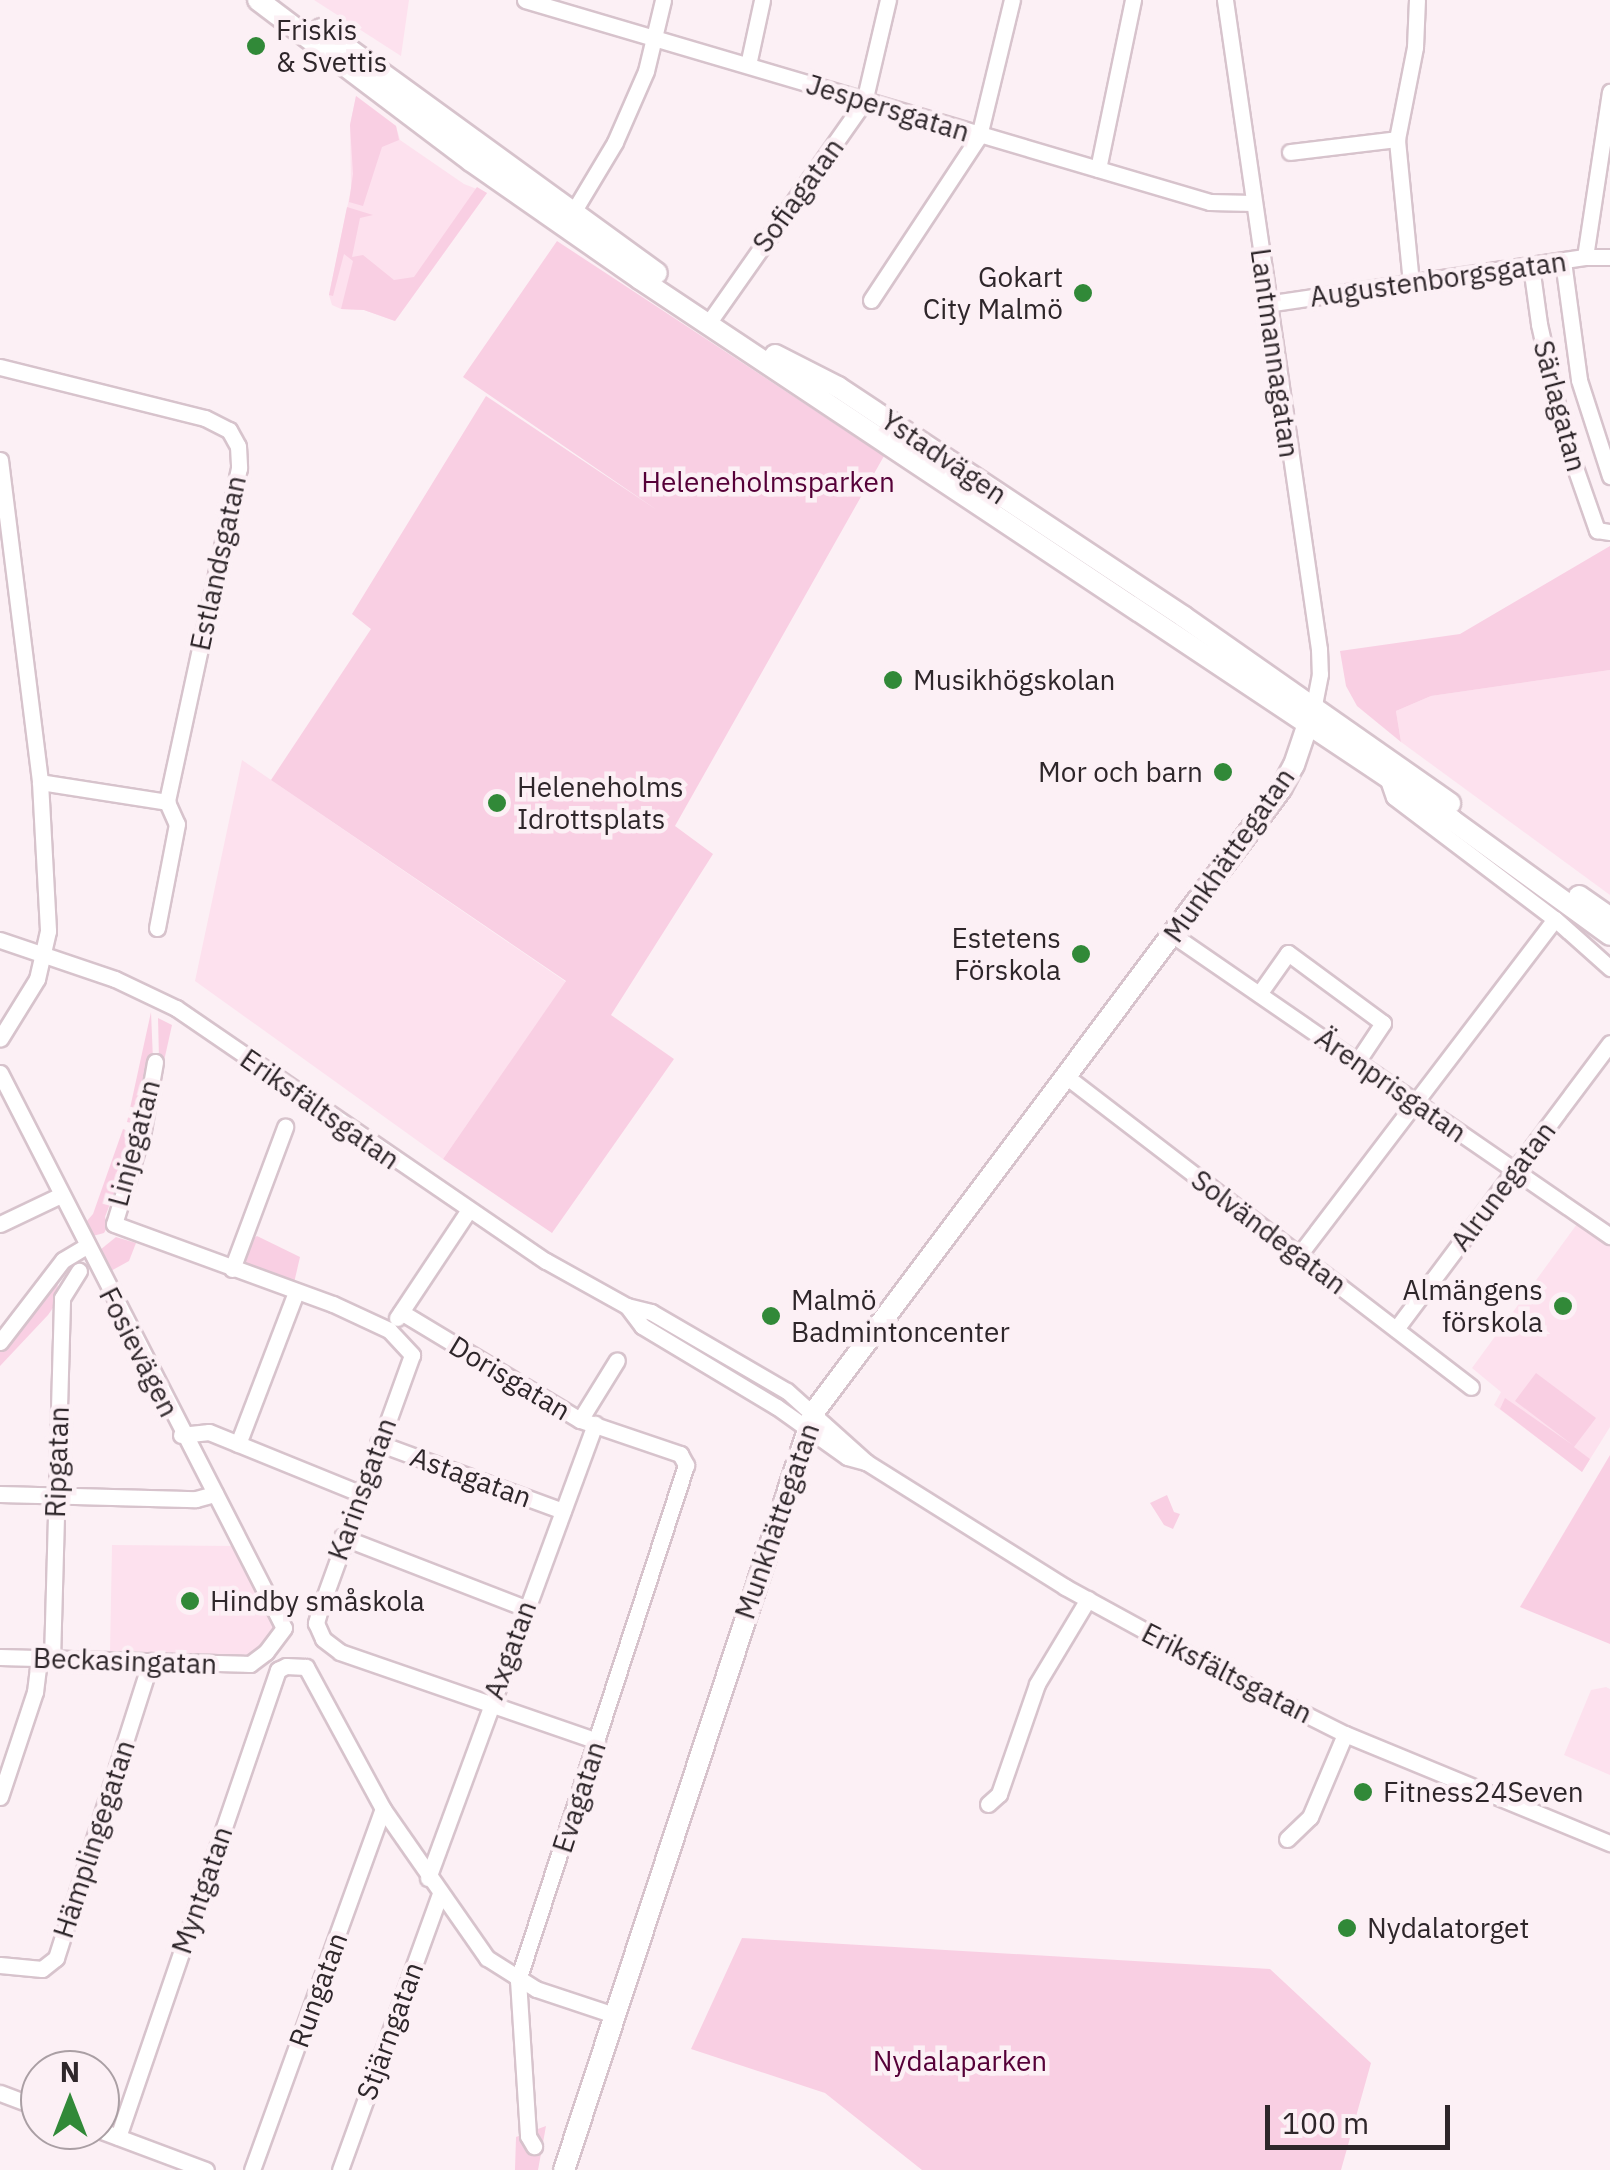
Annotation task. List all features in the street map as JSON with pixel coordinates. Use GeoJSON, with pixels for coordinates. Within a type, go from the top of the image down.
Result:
{"type":"FeatureCollection","features":[{"type":"Feature","properties":{"kind":"main road","name":"Ystadvägen"},"geometry":{"type":"LineString","coordinates":[[258,0],[711,320],[1311,715],[1610,918]]}},
{"type":"Feature","properties":{"kind":"main road","name":"Ystadvägen"},"geometry":{"type":"LineString","coordinates":[[277,0],[372,62],[568,220]]}},
{"type":"Feature","properties":{"kind":"main road","name":"Ystadvägen"},"geometry":{"type":"LineString","coordinates":[[1311,715],[1387,777],[1610,935]]}},
{"type":"Feature","properties":{"kind":"main road","name":"Munkhättegatan"},"geometry":{"type":"LineString","coordinates":[[564,2170],[811,1420],[1281,789],[1311,715]]}},
{"type":"Feature","properties":{"kind":"street","name":"Jespersgatan"},"geometry":{"type":"LineString","coordinates":[[524,0],[1210,202],[1253,204]]}},
{"type":"Feature","properties":{"kind":"street"},"geometry":{"type":"LineString","coordinates":[[568,220],[615,142],[655,41],[664,0]]}},
{"type":"Feature","properties":{"kind":"street"},"geometry":{"type":"LineString","coordinates":[[748,65],[762,0]]}},
{"type":"Feature","properties":{"kind":"street","name":"Sofiagatan"},"geometry":{"type":"LineString","coordinates":[[711,320],[864,102],[888,0]]}},
{"type":"Feature","properties":{"kind":"street"},"geometry":{"type":"LineString","coordinates":[[871,300],[979,136],[1012,0]]}},
{"type":"Feature","properties":{"kind":"street"},"geometry":{"type":"LineString","coordinates":[[1098,169],[1133,0]]}},
{"type":"Feature","properties":{"kind":"street","name":"Lantmannagatan"},"geometry":{"type":"LineString","coordinates":[[1225,0],[1319,649],[1320,674],[1311,715]]}},
{"type":"Feature","properties":{"kind":"street"},"geometry":{"type":"LineString","coordinates":[[1411,283],[1397,140],[1415,46],[1417,0]]}},
{"type":"Feature","properties":{"kind":"street"},"geometry":{"type":"LineString","coordinates":[[1585,257],[1610,92]]}},
{"type":"Feature","properties":{"kind":"street"},"geometry":{"type":"LineString","coordinates":[[1290,152],[1397,140]]}},
{"type":"Feature","properties":{"kind":"street","name":"Augustenborgsgatan"},"geometry":{"type":"LineString","coordinates":[[1266,304],[1585,257],[1610,257]]}},
{"type":"Feature","properties":{"kind":"street","name":"Särlagatan"},"geometry":{"type":"LineString","coordinates":[[1563,262],[1579,380],[1610,476]]}},
{"type":"Feature","properties":{"kind":"street","name":"Särlagatan"},"geometry":{"type":"LineString","coordinates":[[1532,266],[1542,342],[1564,436],[1596,530],[1610,532]]}},
{"type":"Feature","properties":{"kind":"street","name":"Estlandsgatan"},"geometry":{"type":"LineString","coordinates":[[0,367],[206,418],[228,430],[238,446],[240,468],[167,802],[177,824],[157,928]]}},
{"type":"Feature","properties":{"kind":"street"},"geometry":{"type":"LineString","coordinates":[[0,460],[40,782],[48,930],[37,980],[0,1039]]}},
{"type":"Feature","properties":{"kind":"street","name":"Ystadvägen"},"geometry":{"type":"LineString","coordinates":[[1387,777],[1394,796],[1555,918],[1610,968]]}},
{"type":"Feature","properties":{"kind":"street"},"geometry":{"type":"LineString","coordinates":[[40,782],[167,802]]}},
{"type":"Feature","properties":{"kind":"street"},"geometry":{"type":"LineString","coordinates":[[1299,1254],[1555,918]]}},
{"type":"Feature","properties":{"kind":"street","name":"Ärenprisgatan"},"geometry":{"type":"LineString","coordinates":[[1173,935],[1610,1236]]}},
{"type":"Feature","properties":{"kind":"street","name":"Eriksfältsgatan"},"geometry":{"type":"LineString","coordinates":[[0,940],[114,979],[176,1008],[468,1212],[626,1306],[642,1326],[811,1420],[847,1457],[866,1462],[1088,1599],[1345,1734],[1610,1843]]}},
{"type":"Feature","properties":{"kind":"street"},"geometry":{"type":"LineString","coordinates":[[1259,994],[1288,953],[1383,1022],[1357,1062]]}},
{"type":"Feature","properties":{"kind":"street","name":"Alrunegatan"},"geometry":{"type":"LineString","coordinates":[[1396,1329],[1610,1043]]}},
{"type":"Feature","properties":{"kind":"street","name":"Linjegatan"},"geometry":{"type":"LineString","coordinates":[[155,1062],[142,1130],[114,1224],[232,1269]]}},
{"type":"Feature","properties":{"kind":"street","name":"Fosievägen"},"geometry":{"type":"LineString","coordinates":[[0,1073],[181,1435],[284,1628],[266,1652],[250,1664]]}},
{"type":"Feature","properties":{"kind":"street","name":"Solvändegatan"},"geometry":{"type":"LineString","coordinates":[[1067,1077],[1471,1386]]}},
{"type":"Feature","properties":{"kind":"street"},"geometry":{"type":"LineString","coordinates":[[285,1127],[232,1269],[390,1330],[412,1356]]}},
{"type":"Feature","properties":{"kind":"street"},"geometry":{"type":"LineString","coordinates":[[0,1224],[62,1196]]}},
{"type":"Feature","properties":{"kind":"street"},"geometry":{"type":"LineString","coordinates":[[390,1330],[468,1212]]}},
{"type":"Feature","properties":{"kind":"street"},"geometry":{"type":"LineString","coordinates":[[0,1342],[63,1260],[85,1247]]}},
{"type":"Feature","properties":{"kind":"street","name":"Ripgatan"},"geometry":{"type":"LineString","coordinates":[[0,1797],[5,1766],[46,1658],[62,1298],[79,1271]]}},
{"type":"Feature","properties":{"kind":"street"},"geometry":{"type":"LineString","coordinates":[[238,1444],[296,1292]]}},
{"type":"Feature","properties":{"kind":"street","name":"Dorisgatan"},"geometry":{"type":"LineString","coordinates":[[402,1312],[587,1422],[680,1454]]}},
{"type":"Feature","properties":{"kind":"street","name":"Karinsgatan"},"geometry":{"type":"LineString","coordinates":[[424,1326],[342,1537],[316,1623],[323,1639],[340,1652],[491,1706]]}},
{"type":"Feature","properties":{"kind":"street","name":"Axgatan"},"geometry":{"type":"LineString","coordinates":[[428,1878],[563,1511],[587,1422],[617,1360]]}},
{"type":"Feature","properties":{"kind":"street"},"geometry":{"type":"LineString","coordinates":[[181,1435],[209,1432],[359,1493]]}},
{"type":"Feature","properties":{"kind":"street","name":"Astagatan"},"geometry":{"type":"LineString","coordinates":[[378,1443],[563,1511]]}},
{"type":"Feature","properties":{"kind":"street","name":"Evagatan"},"geometry":{"type":"LineString","coordinates":[[534,2146],[528,2136],[518,1980],[685,1474],[686,1465],[680,1454]]}},
{"type":"Feature","properties":{"kind":"street"},"geometry":{"type":"LineString","coordinates":[[0,1494],[196,1499],[215,1494]]}},
{"type":"Feature","properties":{"kind":"street"},"geometry":{"type":"LineString","coordinates":[[342,1537],[525,1608]]}},
{"type":"Feature","properties":{"kind":"street"},"geometry":{"type":"LineString","coordinates":[[988,1804],[999,1794],[1037,1684],[1088,1599]]}},
{"type":"Feature","properties":{"kind":"street","name":"Beckasingatan"},"geometry":{"type":"LineString","coordinates":[[0,1658],[250,1664]]}},
{"type":"Feature","properties":{"kind":"street","name":"Hämplingegatan"},"geometry":{"type":"LineString","coordinates":[[0,1965],[42,1970],[56,1958],[150,1661]]}},
{"type":"Feature","properties":{"kind":"street","name":"Myntgatan"},"geometry":{"type":"LineString","coordinates":[[120,2131],[278,1670],[306,1667],[383,1809]]}},
{"type":"Feature","properties":{"kind":"street"},"geometry":{"type":"LineString","coordinates":[[491,1706],[597,1741]]}},
{"type":"Feature","properties":{"kind":"street"},"geometry":{"type":"LineString","coordinates":[[1287,1840],[1310,1817],[1345,1734]]}},
{"type":"Feature","properties":{"kind":"street"},"geometry":{"type":"LineString","coordinates":[[383,1809],[488,1958],[518,1980],[614,2014]]}},
{"type":"Feature","properties":{"kind":"street","name":"Rungatan"},"geometry":{"type":"LineString","coordinates":[[252,2170],[383,1809]]}},
{"type":"Feature","properties":{"kind":"street","name":"Stjärngatan"},"geometry":{"type":"LineString","coordinates":[[340,2170],[440,1893]]}},
{"type":"Feature","properties":{"kind":"street"},"geometry":{"type":"LineString","coordinates":[[120,2138],[206,2170]]}},
{"type":"Feature","properties":{"kind":"shaded area"},"geometry":{"type":"Polygon","coordinates":[[[314,0],[409,0],[401,56],[314,0]]]}},
{"type":"Feature","properties":{"kind":"shaded area"},"geometry":{"type":"Polygon","coordinates":[[[356,96],[396,126],[400,140],[464,184],[487,193],[395,321],[364,310],[341,309],[332,305],[329,295],[351,189],[350,125],[356,96]]]}},
{"type":"Feature","properties":{"kind":"shaded area"},"geometry":{"type":"Polygon","coordinates":[[[1610,670],[1610,895],[1401,742],[1396,711],[1431,696],[1610,670]]]}},
{"type":"Feature","properties":{"kind":"shaded area"},"geometry":{"type":"Polygon","coordinates":[[[242,760],[566,982],[443,1159],[195,981],[242,760]]]}},
{"type":"Feature","properties":{"kind":"shaded area","name":"Almängens förskola"},"geometry":{"type":"Polygon","coordinates":[[[1577,1224],[1610,1245],[1610,1427],[1582,1472],[1494,1405],[1501,1392],[1472,1368],[1577,1224]]]}},
{"type":"Feature","properties":{"kind":"shaded area","name":"Hindby småskola"},"geometry":{"type":"Polygon","coordinates":[[[112,1545],[236,1546],[280,1627],[254,1655],[110,1652],[112,1545]]]}},
{"type":"Feature","properties":{"kind":"shaded area"},"geometry":{"type":"Polygon","coordinates":[[[1610,1689],[1610,1775],[1564,1755],[1591,1690],[1610,1689]]]}},
{"type":"Feature","properties":{"kind":"green space"},"geometry":{"type":"Polygon","coordinates":[[[356,96],[396,126],[399,140],[382,147],[363,206],[349,202],[353,174],[350,125],[356,96]]]}},
{"type":"Feature","properties":{"kind":"green space"},"geometry":{"type":"Polygon","coordinates":[[[477,187],[487,193],[395,321],[364,310],[341,309],[353,261],[344,254],[333,296],[329,295],[347,207],[373,215],[360,218],[352,257],[363,255],[394,280],[414,277],[477,187]]]}},
{"type":"Feature","properties":{"kind":"green space","name":"Heleneholms Idrottsplats"},"geometry":{"type":"Polygon","coordinates":[[[557,241],[884,456],[675,826],[713,854],[611,1015],[674,1059],[552,1233],[443,1159],[566,981],[271,780],[371,629],[352,614],[486,396],[657,510],[463,377],[557,241]]]}},
{"type":"Feature","properties":{"kind":"green space"},"geometry":{"type":"Polygon","coordinates":[[[1610,546],[1610,670],[1431,696],[1396,711],[1401,742],[1357,706],[1346,686],[1340,651],[1460,634],[1610,546]]]}},
{"type":"Feature","properties":{"kind":"green space"},"geometry":{"type":"Polygon","coordinates":[[[151,1012],[153,1060],[139,1125],[127,1122],[151,1012]]]}},
{"type":"Feature","properties":{"kind":"green space"},"geometry":{"type":"Polygon","coordinates":[[[158,1018],[172,1025],[164,1061],[159,1059],[158,1018]]]}},
{"type":"Feature","properties":{"kind":"green space"},"geometry":{"type":"Polygon","coordinates":[[[123,1129],[134,1133],[135,1138],[105,1217],[108,1226],[104,1233],[93,1236],[86,1222],[93,1214],[123,1129]]]}},
{"type":"Feature","properties":{"kind":"green space"},"geometry":{"type":"Polygon","coordinates":[[[257,1236],[300,1257],[294,1283],[241,1263],[246,1242],[257,1236]]]}},
{"type":"Feature","properties":{"kind":"green space"},"geometry":{"type":"Polygon","coordinates":[[[116,1237],[136,1243],[129,1261],[109,1272],[100,1250],[116,1237]]]}},
{"type":"Feature","properties":{"kind":"green space"},"geometry":{"type":"Polygon","coordinates":[[[60,1270],[55,1305],[0,1366],[0,1346],[60,1270]]]}},
{"type":"Feature","properties":{"kind":"green space"},"geometry":{"type":"Polygon","coordinates":[[[1536,1373],[1596,1418],[1574,1447],[1590,1459],[1582,1472],[1500,1409],[1505,1398],[1574,1446],[1515,1401],[1536,1373]]]}},
{"type":"Feature","properties":{"kind":"green space"},"geometry":{"type":"Polygon","coordinates":[[[1610,1455],[1610,1644],[1520,1607],[1610,1455]]]}},
{"type":"Feature","properties":{"kind":"green space"},"geometry":{"type":"Polygon","coordinates":[[[1167,1495],[1174,1512],[1180,1514],[1173,1529],[1164,1525],[1150,1503],[1167,1495]]]}},
{"type":"Feature","properties":{"kind":"green space","name":"Nydalaparken"},"geometry":{"type":"Polygon","coordinates":[[[742,1938],[1270,1969],[1371,2063],[1341,2170],[922,2170],[825,2093],[691,2049],[742,1938]]]}},
{"type":"Feature","properties":{"kind":"green space"},"geometry":{"type":"Polygon","coordinates":[[[546,2126],[538,2170],[515,2170],[516,2137],[546,2126]]]}},
{"type":"Feature","properties":{"kind":"place","name":"Friskis & Svettis"},"geometry":{"type":"Point","coordinates":[256,46]}},
{"type":"Feature","properties":{"kind":"place","name":"Gokart City Malmö"},"geometry":{"type":"Point","coordinates":[1083,293]}},
{"type":"Feature","properties":{"kind":"place","name":"Musikhögskolan"},"geometry":{"type":"Point","coordinates":[893,680]}},
{"type":"Feature","properties":{"kind":"place","name":"Mor och barn"},"geometry":{"type":"Point","coordinates":[1223,772]}},
{"type":"Feature","properties":{"kind":"place","name":"Heleneholms Idrottsplats"},"geometry":{"type":"Point","coordinates":[497,803]}},
{"type":"Feature","properties":{"kind":"place","name":"Estetens Förskola"},"geometry":{"type":"Point","coordinates":[1081,954]}},
{"type":"Feature","properties":{"kind":"place","name":"Almängens förskola"},"geometry":{"type":"Point","coordinates":[1563,1306]}},
{"type":"Feature","properties":{"kind":"place","name":"Malmö Badmintoncenter"},"geometry":{"type":"Point","coordinates":[771,1316]}},
{"type":"Feature","properties":{"kind":"place","name":"Hindby småskola"},"geometry":{"type":"Point","coordinates":[190,1601]}},
{"type":"Feature","properties":{"kind":"place","name":"Fitness24Seven"},"geometry":{"type":"Point","coordinates":[1363,1792]}},
{"type":"Feature","properties":{"kind":"place","name":"Nydalatorget"},"geometry":{"type":"Point","coordinates":[1347,1928]}},
{"type":"Feature","properties":{"kind":"park label","name":"Heleneholmsparken"},"geometry":{"type":"Point","coordinates":[768,482]}}]}
